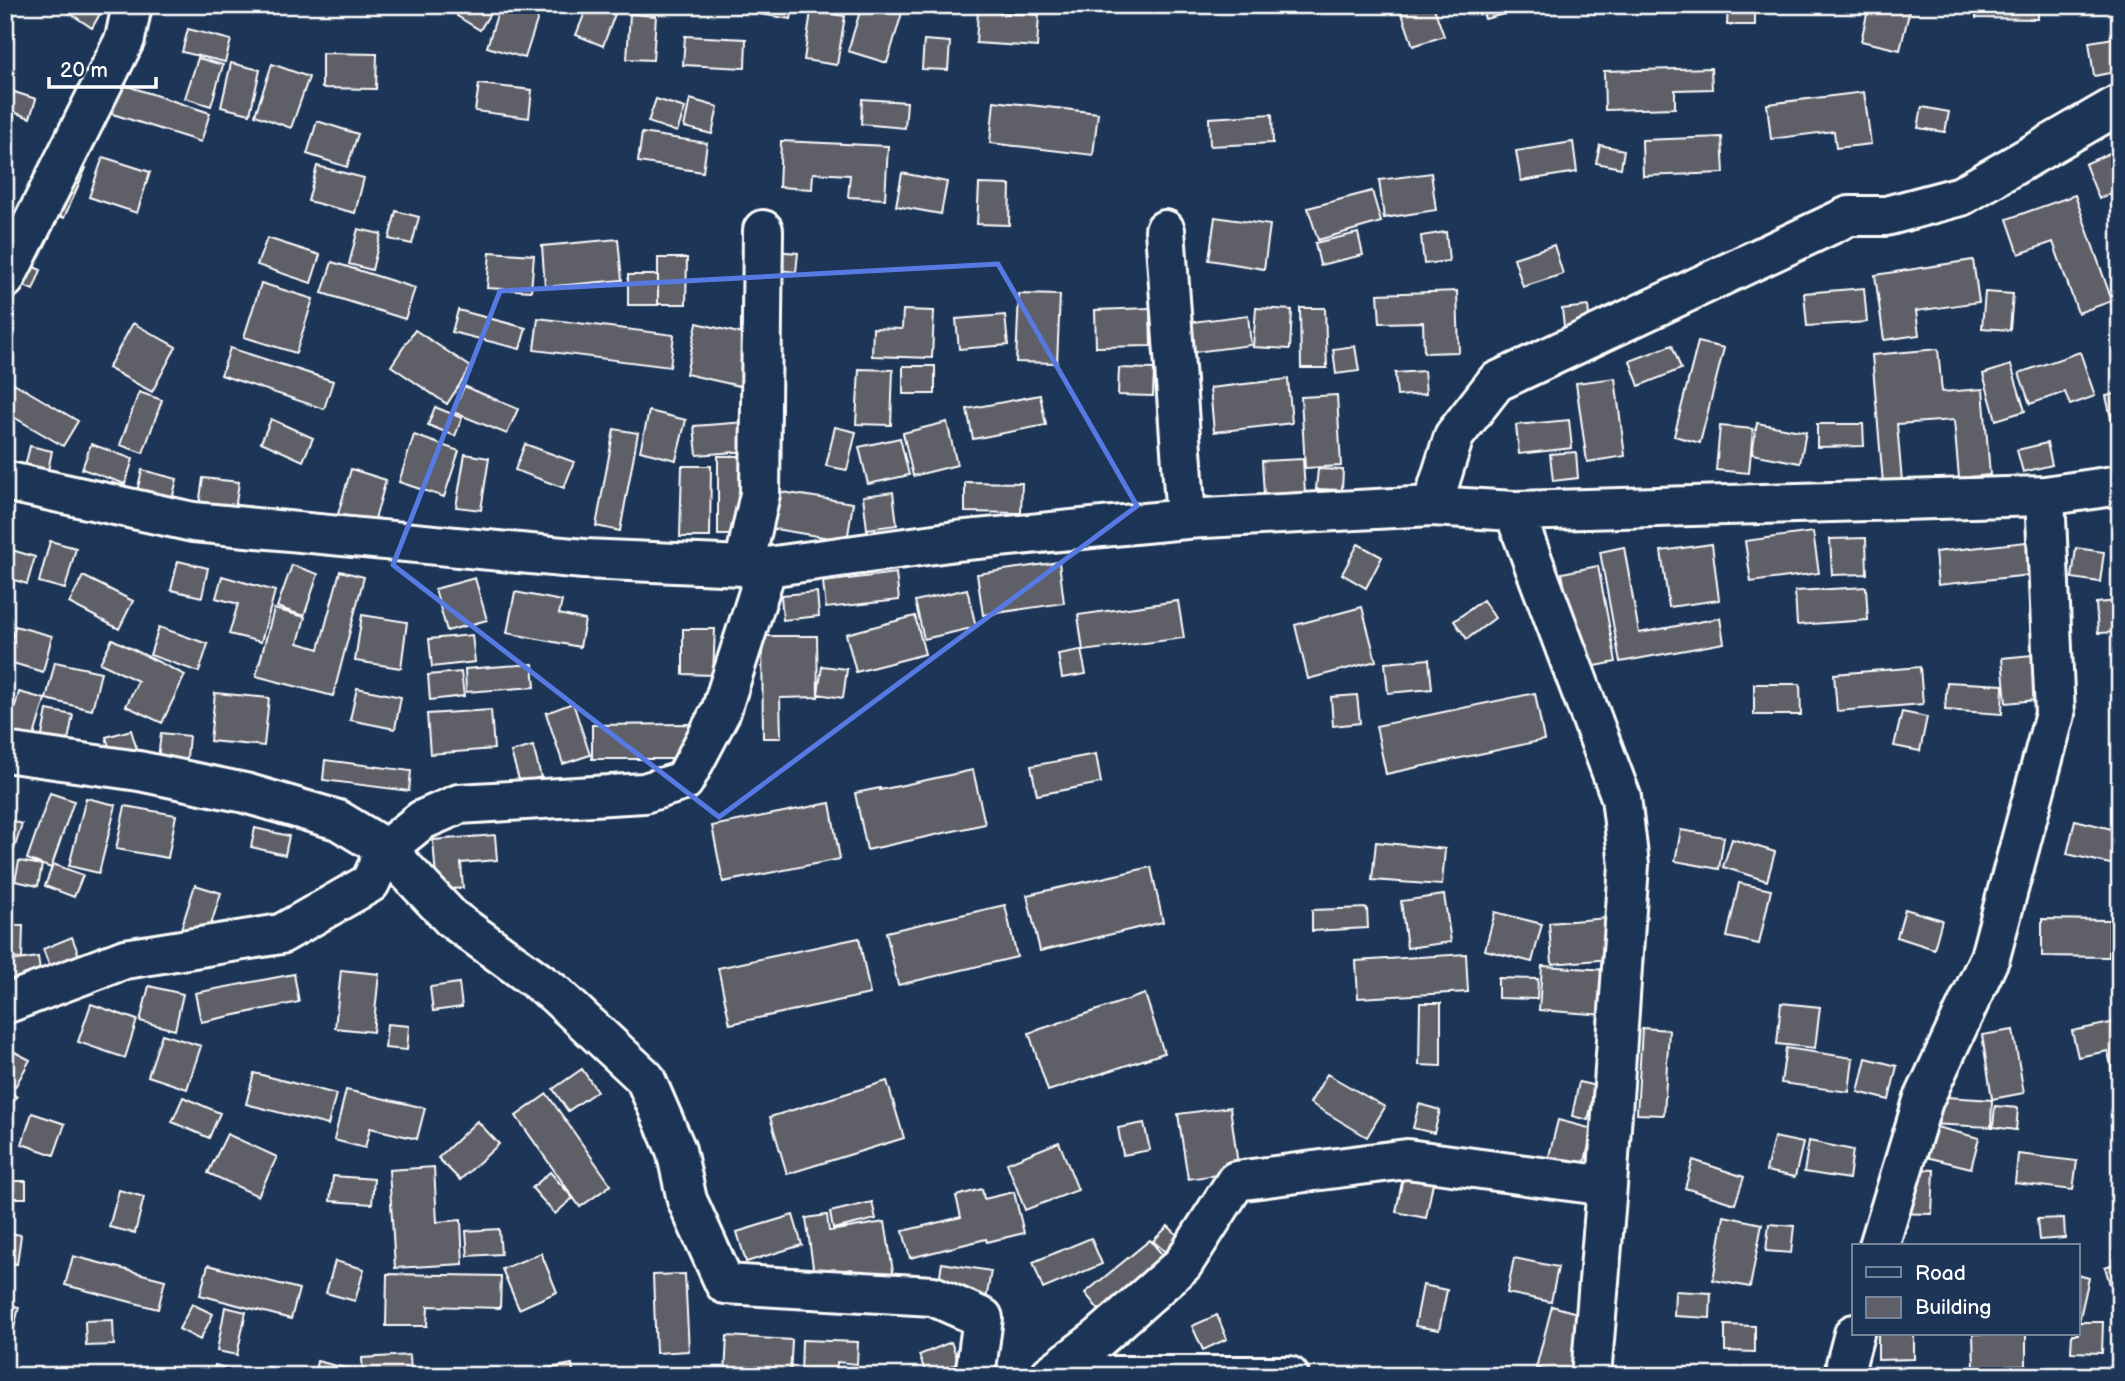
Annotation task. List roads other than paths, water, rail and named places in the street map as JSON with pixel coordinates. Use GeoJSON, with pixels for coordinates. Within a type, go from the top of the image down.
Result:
{"type":"FeatureCollection","features":[{"type":"Feature","properties":{"kind":"street"},"geometry":{"type":"LineString","coordinates":[[5,279],[125,39],[132,5]]}},
{"type":"Feature","properties":{"kind":"street"},"geometry":{"type":"LineString","coordinates":[[1432,506],[1454,436],[1496,382],[1849,216],[1886,216],[1961,196],[2120,104]]}},
{"type":"Feature","properties":{"kind":"street"},"geometry":{"type":"LineString","coordinates":[[5,1004],[125,959],[281,934],[370,883],[386,849],[422,820],[459,804],[644,793],[684,781],[721,711],[755,566],[760,494],[763,230]]}},
{"type":"Feature","properties":{"kind":"street"},"geometry":{"type":"LineString","coordinates":[[1165,230],[1186,519]]}},
{"type":"Feature","properties":{"kind":"street"},"geometry":{"type":"LineString","coordinates":[[5,481],[192,522],[584,559],[755,566],[956,541],[1186,519],[1432,506],[1514,511],[2045,496],[2120,485]]}},
{"type":"Feature","properties":{"kind":"street"},"geometry":{"type":"LineString","coordinates":[[1880,1244],[1923,1101],[1990,957],[2054,714],[2045,496]]}},
{"type":"Feature","properties":{"kind":"street"},"geometry":{"type":"LineString","coordinates":[[1514,511],[1621,797],[1629,865],[1591,1376]]}},
{"type":"Feature","properties":{"kind":"street"},"geometry":{"type":"LineString","coordinates":[[5,752],[139,771],[245,793],[338,820],[386,849],[452,918],[554,993],[645,1078],[676,1150],[687,1200],[725,1284],[933,1296],[983,1318],[975,1376]]}},
{"type":"Feature","properties":{"kind":"street"},"geometry":{"type":"LineString","coordinates":[[1050,1376],[1099,1338],[1183,1264],[1236,1181],[1407,1159],[1607,1186]]}},
{"type":"Feature","properties":{"kind":"street"},"geometry":{"type":"LineString","coordinates":[[1846,1376],[1846,1364],[1853,1336]]}},
{"type":"Feature","properties":{"kind":"street"},"geometry":{"type":"LineString","coordinates":[[1050,1376],[1289,1376]]}}]}
